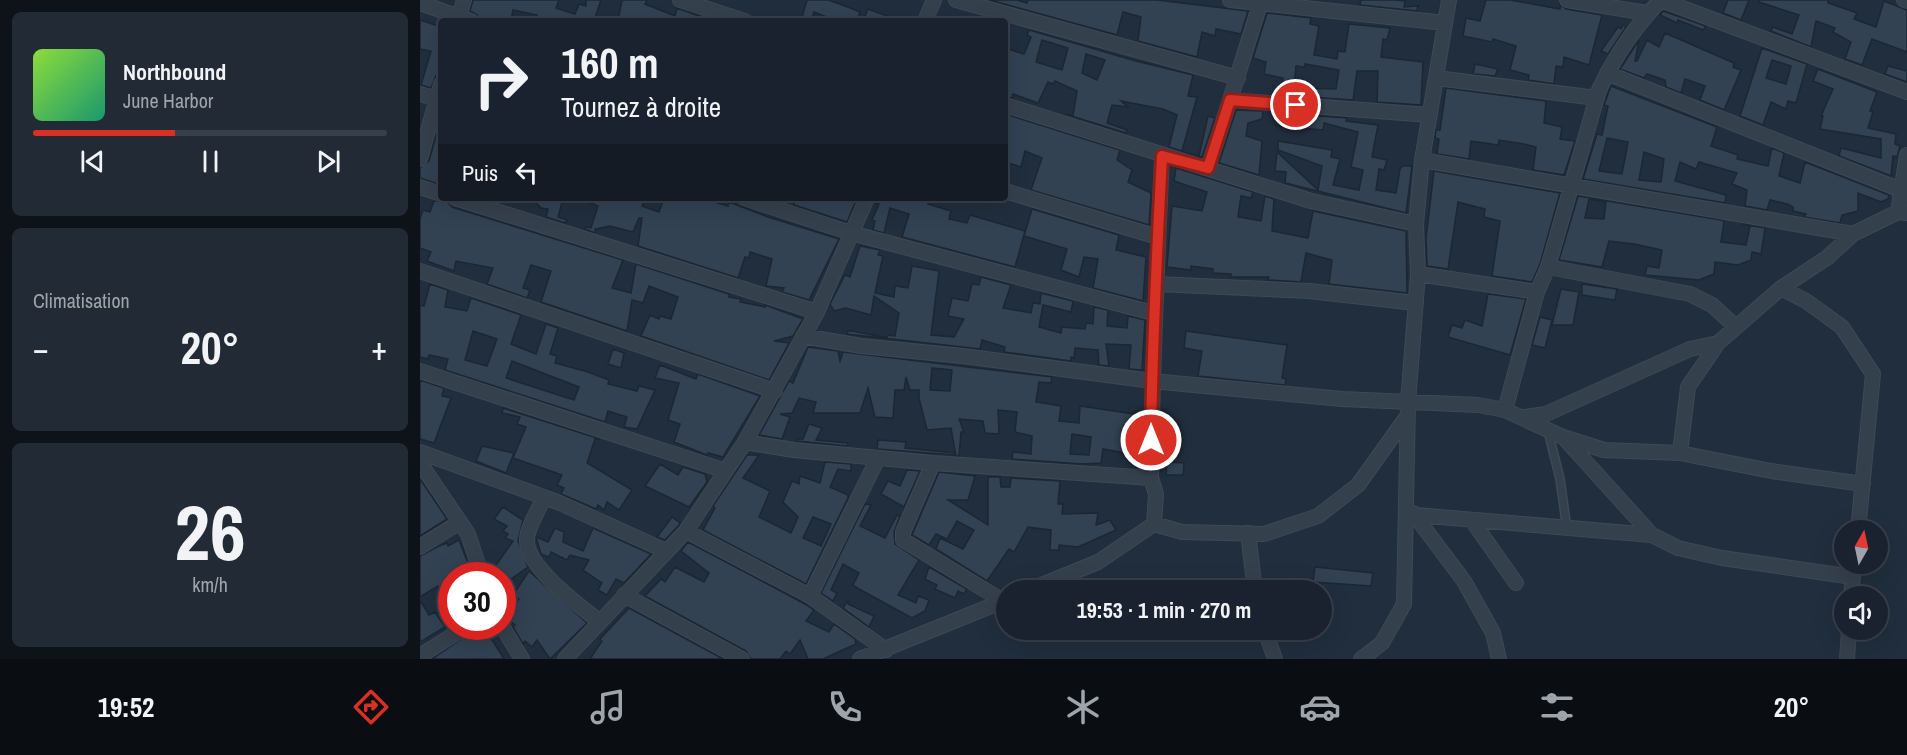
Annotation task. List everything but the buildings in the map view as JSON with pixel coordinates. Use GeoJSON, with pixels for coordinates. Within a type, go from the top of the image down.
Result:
{"type":"FeatureCollection","features":[{"type":"Feature","properties":{"kind":"street"},"geometry":{"type":"LineString","coordinates":[[463,18],[464,0]]}},
{"type":"Feature","properties":{"kind":"street"},"geometry":{"type":"LineString","coordinates":[[680,0],[736,18]]}},
{"type":"Feature","properties":{"kind":"street"},"geometry":{"type":"LineString","coordinates":[[926,18],[934,0]]}},
{"type":"Feature","properties":{"kind":"street"},"geometry":{"type":"LineString","coordinates":[[956,0],[1238,78]]}},
{"type":"Feature","properties":{"kind":"street"},"geometry":{"type":"LineString","coordinates":[[1230,0],[1445,23]]}},
{"type":"Feature","properties":{"kind":"street"},"geometry":{"type":"LineString","coordinates":[[1361,659],[1382,643],[1404,604],[1412,513],[1408,409],[1418,274],[1416,224],[1422,160],[1449,0]]}},
{"type":"Feature","properties":{"kind":"street"},"geometry":{"type":"LineString","coordinates":[[1567,0],[1647,13]]}},
{"type":"Feature","properties":{"kind":"street"},"geometry":{"type":"LineString","coordinates":[[1505,410],[1537,292],[1548,267],[1597,98],[1607,73],[1647,13],[1661,0],[1907,92]]}},
{"type":"Feature","properties":{"kind":"street"},"geometry":{"type":"LineString","coordinates":[[420,3],[458,18]]}},
{"type":"Feature","properties":{"kind":"street"},"geometry":{"type":"LineString","coordinates":[[1208,168],[1260,4]]}},
{"type":"Feature","properties":{"kind":"street"},"geometry":{"type":"LineString","coordinates":[[1607,73],[1901,190]]}},
{"type":"Feature","properties":{"kind":"street"},"geometry":{"type":"LineString","coordinates":[[1436,78],[1597,98]]}},
{"type":"Feature","properties":{"kind":"street"},"geometry":{"type":"LineString","coordinates":[[420,94],[438,99]]}},
{"type":"Feature","properties":{"kind":"street"},"geometry":{"type":"LineString","coordinates":[[1230,100],[1430,115]]}},
{"type":"Feature","properties":{"kind":"street"},"geometry":{"type":"LineString","coordinates":[[420,159],[438,102]]}},
{"type":"Feature","properties":{"kind":"street"},"geometry":{"type":"LineString","coordinates":[[1008,106],[1311,201],[1416,224]]}},
{"type":"Feature","properties":{"kind":"street"},"geometry":{"type":"LineString","coordinates":[[1680,453],[1688,387],[1718,344],[1781,288],[1828,257],[1853,234],[1902,212],[1901,190],[1907,155]]}},
{"type":"Feature","properties":{"kind":"street"},"geometry":{"type":"LineString","coordinates":[[1154,524],[1156,494],[1151,478],[1152,381],[1162,156]]}},
{"type":"Feature","properties":{"kind":"street"},"geometry":{"type":"LineString","coordinates":[[1422,160],[1853,234]]}},
{"type":"Feature","properties":{"kind":"street"},"geometry":{"type":"LineString","coordinates":[[420,187],[438,193]]}},
{"type":"Feature","properties":{"kind":"street"},"geometry":{"type":"LineString","coordinates":[[1008,192],[1158,237]]}},
{"type":"Feature","properties":{"kind":"street"},"geometry":{"type":"LineString","coordinates":[[464,201],[817,312]]}},
{"type":"Feature","properties":{"kind":"street"},"geometry":{"type":"LineString","coordinates":[[753,201],[851,233],[1154,313]]}},
{"type":"Feature","properties":{"kind":"street"},"geometry":{"type":"LineString","coordinates":[[566,659],[686,531],[745,442],[817,312],[866,201]]}},
{"type":"Feature","properties":{"kind":"street"},"geometry":{"type":"LineString","coordinates":[[1548,267],[1690,294],[1712,305],[1736,327]]}},
{"type":"Feature","properties":{"kind":"street"},"geometry":{"type":"LineString","coordinates":[[420,271],[775,391]]}},
{"type":"Feature","properties":{"kind":"street"},"geometry":{"type":"LineString","coordinates":[[1418,274],[1537,292]]}},
{"type":"Feature","properties":{"kind":"street"},"geometry":{"type":"LineString","coordinates":[[1157,284],[1310,291],[1416,303]]}},
{"type":"Feature","properties":{"kind":"street"},"geometry":{"type":"LineString","coordinates":[[1781,288],[1806,301],[1842,327],[1873,374],[1859,520]]}},
{"type":"Feature","properties":{"kind":"street"},"geometry":{"type":"LineString","coordinates":[[803,336],[861,346],[1408,409],[1478,405],[1505,410],[1563,437],[1604,450],[1680,453],[1772,471],[1863,484]]}},
{"type":"Feature","properties":{"kind":"street"},"geometry":{"type":"LineString","coordinates":[[1524,417],[1546,414],[1690,349],[1718,344]]}},
{"type":"Feature","properties":{"kind":"street"},"geometry":{"type":"LineString","coordinates":[[420,371],[726,471]]}},
{"type":"Feature","properties":{"kind":"street"},"geometry":{"type":"LineString","coordinates":[[1154,524],[1182,532],[1264,534],[1318,516],[1358,485],[1408,409]]}},
{"type":"Feature","properties":{"kind":"street"},"geometry":{"type":"LineString","coordinates":[[1563,437],[1652,535],[1678,548],[1722,558],[1834,569]]}},
{"type":"Feature","properties":{"kind":"street"},"geometry":{"type":"LineString","coordinates":[[745,442],[794,450],[933,463],[1151,478]]}},
{"type":"Feature","properties":{"kind":"street"},"geometry":{"type":"LineString","coordinates":[[420,452],[544,497],[666,551]]}},
{"type":"Feature","properties":{"kind":"street"},"geometry":{"type":"LineString","coordinates":[[810,596],[878,458]]}},
{"type":"Feature","properties":{"kind":"street"},"geometry":{"type":"LineString","coordinates":[[420,462],[468,534],[477,562]]}},
{"type":"Feature","properties":{"kind":"street"},"geometry":{"type":"LineString","coordinates":[[933,463],[903,532],[903,540],[996,595]]}},
{"type":"Feature","properties":{"kind":"street"},"geometry":{"type":"LineString","coordinates":[[544,497],[527,539],[528,552],[570,599],[600,621]]}},
{"type":"Feature","properties":{"kind":"street"},"geometry":{"type":"LineString","coordinates":[[1412,513],[1473,522],[1652,535]]}},
{"type":"Feature","properties":{"kind":"street"},"geometry":{"type":"LineString","coordinates":[[1412,513],[1468,589],[1493,633],[1499,659]]}},
{"type":"Feature","properties":{"kind":"street"},"geometry":{"type":"LineString","coordinates":[[420,547],[460,522]]}},
{"type":"Feature","properties":{"kind":"street"},"geometry":{"type":"LineString","coordinates":[[1473,522],[1516,583]]}},
{"type":"Feature","properties":{"kind":"street"},"geometry":{"type":"LineString","coordinates":[[1054,580],[1098,562],[1154,524]]}},
{"type":"Feature","properties":{"kind":"street"},"geometry":{"type":"LineString","coordinates":[[686,531],[810,596],[886,650]]}},
{"type":"Feature","properties":{"kind":"street"},"geometry":{"type":"LineString","coordinates":[[1248,533],[1254,580]]}},
{"type":"Feature","properties":{"kind":"street"},"geometry":{"type":"LineString","coordinates":[[624,595],[742,659]]}},
{"type":"Feature","properties":{"kind":"street"},"geometry":{"type":"LineString","coordinates":[[860,659],[996,604]]}},
{"type":"Feature","properties":{"kind":"street"},"geometry":{"type":"LineString","coordinates":[[420,656],[445,640]]}},
{"type":"Feature","properties":{"kind":"street"},"geometry":{"type":"LineString","coordinates":[[510,640],[522,659]]}},
{"type":"Feature","properties":{"kind":"street"},"geometry":{"type":"LineString","coordinates":[[1268,640],[1275,659]]}},
{"type":"Feature","properties":{"kind":"street"},"geometry":{"type":"LineString","coordinates":[[1847,659],[1848,640]]}},
{"type":"Feature","properties":{"kind":"lane"},"geometry":{"type":"LineString","coordinates":[[1548,430],[1560,479],[1567,529]]}},
{"type":"Feature","properties":{"kind":"route"},"geometry":{"type":"LineString","coordinates":[[1151,440],[1154,313],[1162,156],[1208,168],[1230,100],[1296,105]]}}]}
